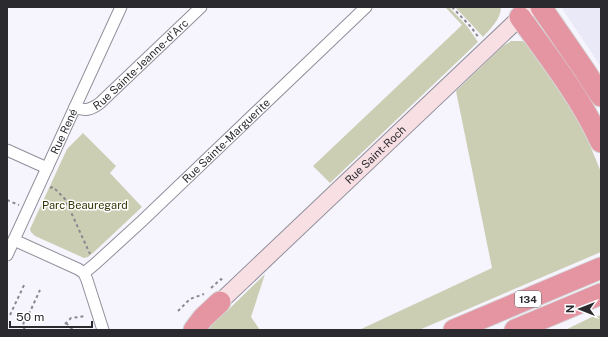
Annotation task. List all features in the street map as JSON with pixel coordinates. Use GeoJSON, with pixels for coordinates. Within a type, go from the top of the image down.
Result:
{"type":"FeatureCollection","features":[{"type":"Feature","properties":{"kind":"highway"},"geometry":{"type":"LineString","coordinates":[[541,7],[601,96]]}},
{"type":"Feature","properties":{"kind":"highway"},"geometry":{"type":"LineString","coordinates":[[522,10],[590,119],[601,142]]}},
{"type":"Feature","properties":{"kind":"highway","name":"134"},"geometry":{"type":"LineString","coordinates":[[454,330],[601,268]]}},
{"type":"Feature","properties":{"kind":"highway"},"geometry":{"type":"LineString","coordinates":[[194,330],[223,293]]}},
{"type":"Feature","properties":{"kind":"highway"},"geometry":{"type":"LineString","coordinates":[[547,330],[595,296]]}},
{"type":"Feature","properties":{"kind":"highway","name":"134"},"geometry":{"type":"LineString","coordinates":[[515,330],[595,296]]}},
{"type":"Feature","properties":{"kind":"main road","name":"Rue Saint-Roch"},"geometry":{"type":"LineString","coordinates":[[223,293],[522,10]]}},
{"type":"Feature","properties":{"kind":"street","name":"Rue René"},"geometry":{"type":"LineString","coordinates":[[7,255],[121,7]]}},
{"type":"Feature","properties":{"kind":"street","name":"Rue Sainte-Jeanne-d'Arc"},"geometry":{"type":"LineString","coordinates":[[75,107],[81,110],[88,109],[100,102],[201,7]]}},
{"type":"Feature","properties":{"kind":"street","name":"Rue Sainte-Marguerite"},"geometry":{"type":"LineString","coordinates":[[84,273],[142,221],[366,7]]}},
{"type":"Feature","properties":{"kind":"street"},"geometry":{"type":"LineString","coordinates":[[7,150],[47,168]]}},
{"type":"Feature","properties":{"kind":"street"},"geometry":{"type":"LineString","coordinates":[[14,240],[84,273],[103,330]]}},
{"type":"Feature","properties":{"kind":"path"},"geometry":{"type":"LineString","coordinates":[[452,7],[471,27],[481,41]]}},
{"type":"Feature","properties":{"kind":"path"},"geometry":{"type":"LineString","coordinates":[[47,189],[52,188],[58,190],[65,199],[91,257]]}},
{"type":"Feature","properties":{"kind":"path"},"geometry":{"type":"LineString","coordinates":[[7,200],[20,206]]}},
{"type":"Feature","properties":{"kind":"path"},"geometry":{"type":"LineString","coordinates":[[178,311],[190,299],[204,294],[221,279],[223,293]]}},
{"type":"Feature","properties":{"kind":"path"},"geometry":{"type":"LineString","coordinates":[[10,314],[25,283]]}},
{"type":"Feature","properties":{"kind":"path"},"geometry":{"type":"LineString","coordinates":[[25,330],[23,326],[24,321],[28,316],[40,290]]}},
{"type":"Feature","properties":{"kind":"path"},"geometry":{"type":"LineString","coordinates":[[73,330],[66,324],[71,318],[86,316]]}},
{"type":"Feature","properties":{"kind":"shaded area"},"geometry":{"type":"Polygon","coordinates":[[[561,7],[601,7],[601,67],[561,7]]]}},
{"type":"Feature","properties":{"kind":"green space"},"geometry":{"type":"Polygon","coordinates":[[[445,7],[449,7],[467,26],[478,42],[330,183],[313,166],[462,25],[445,7]]]}},
{"type":"Feature","properties":{"kind":"green space"},"geometry":{"type":"Polygon","coordinates":[[[455,7],[501,7],[501,11],[497,20],[483,37],[455,7]]]}},
{"type":"Feature","properties":{"kind":"green space"},"geometry":{"type":"Polygon","coordinates":[[[511,41],[523,41],[530,48],[582,126],[601,172],[601,252],[419,330],[359,330],[492,268],[456,91],[503,46],[511,41]]]}},
{"type":"Feature","properties":{"kind":"green space","name":"Parc Beauregard"},"geometry":{"type":"Polygon","coordinates":[[[83,133],[116,166],[110,173],[142,207],[94,252],[88,257],[84,258],[35,236],[30,229],[67,149],[83,133]]]}},
{"type":"Feature","properties":{"kind":"green space"},"geometry":{"type":"Polygon","coordinates":[[[265,274],[251,317],[260,330],[201,330],[227,311],[265,274]]]}},
{"type":"Feature","properties":{"kind":"green space"},"geometry":{"type":"Polygon","coordinates":[[[596,315],[601,315],[601,330],[565,330],[596,315]]]}}]}
